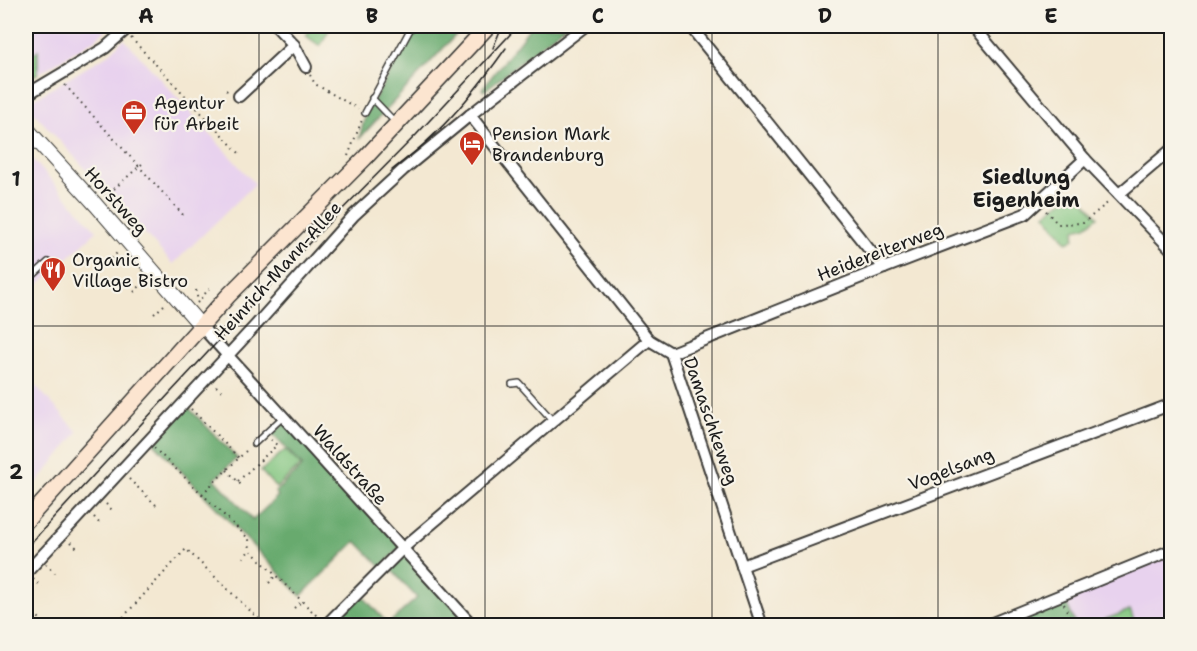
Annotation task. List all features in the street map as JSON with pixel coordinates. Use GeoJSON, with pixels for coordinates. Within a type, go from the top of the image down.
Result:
{"type":"FeatureCollection","features":[{"type":"Feature","properties":{"kind":"main road","name":"Heinrich-Mann-Allee"},"geometry":{"type":"LineString","coordinates":[[26,521],[239,285],[488,26]]}},
{"type":"Feature","properties":{"kind":"street"},"geometry":{"type":"LineString","coordinates":[[276,26],[294,45],[306,67]]}},
{"type":"Feature","properties":{"kind":"street","name":"Heinrich-Mann-Allee"},"geometry":{"type":"LineString","coordinates":[[28,575],[354,215],[403,170],[470,115],[585,26]]}},
{"type":"Feature","properties":{"kind":"street"},"geometry":{"type":"LineString","coordinates":[[690,26],[884,268]]}},
{"type":"Feature","properties":{"kind":"street"},"geometry":{"type":"LineString","coordinates":[[973,26],[1085,159],[1172,250]]}},
{"type":"Feature","properties":{"kind":"street"},"geometry":{"type":"LineString","coordinates":[[26,95],[133,29]]}},
{"type":"Feature","properties":{"kind":"street"},"geometry":{"type":"LineString","coordinates":[[239,96],[294,45]]}},
{"type":"Feature","properties":{"kind":"street","name":"Damaschkeweg"},"geometry":{"type":"LineString","coordinates":[[470,115],[650,340],[671,353],[762,626]]}},
{"type":"Feature","properties":{"kind":"street","name":"Horstweg"},"geometry":{"type":"LineString","coordinates":[[26,128],[201,326]]}},
{"type":"Feature","properties":{"kind":"street"},"geometry":{"type":"LineString","coordinates":[[1119,194],[1172,149]]}},
{"type":"Feature","properties":{"kind":"street","name":"Heidereiterweg"},"geometry":{"type":"LineString","coordinates":[[671,353],[1025,214],[1085,159]]}},
{"type":"Feature","properties":{"kind":"street","name":"Waldstraße"},"geometry":{"type":"LineString","coordinates":[[201,326],[473,626]]}},
{"type":"Feature","properties":{"kind":"street"},"geometry":{"type":"LineString","coordinates":[[325,625],[403,548],[650,340]]}},
{"type":"Feature","properties":{"kind":"street","name":"Vogelsang"},"geometry":{"type":"LineString","coordinates":[[742,566],[1172,404]]}},
{"type":"Feature","properties":{"kind":"street"},"geometry":{"type":"LineString","coordinates":[[985,626],[1172,550]]}},
{"type":"Feature","properties":{"kind":"lane"},"geometry":{"type":"LineString","coordinates":[[365,113],[412,26]]}},
{"type":"Feature","properties":{"kind":"lane"},"geometry":{"type":"LineString","coordinates":[[372,99],[396,123]]}},
{"type":"Feature","properties":{"kind":"lane"},"geometry":{"type":"LineString","coordinates":[[26,282],[48,262]]}},
{"type":"Feature","properties":{"kind":"lane"},"geometry":{"type":"LineString","coordinates":[[512,384],[519,383],[553,421]]}},
{"type":"Feature","properties":{"kind":"lane"},"geometry":{"type":"LineString","coordinates":[[254,444],[284,416]]}},
{"type":"Feature","properties":{"kind":"path"},"geometry":{"type":"LineString","coordinates":[[133,29],[131,38],[239,153]]}},
{"type":"Feature","properties":{"kind":"path"},"geometry":{"type":"LineString","coordinates":[[306,67],[315,84],[365,113],[348,156]]}},
{"type":"Feature","properties":{"kind":"path"},"geometry":{"type":"LineString","coordinates":[[57,76],[184,216]]}},
{"type":"Feature","properties":{"kind":"path"},"geometry":{"type":"LineString","coordinates":[[105,197],[143,163]]}},
{"type":"Feature","properties":{"kind":"path"},"geometry":{"type":"LineString","coordinates":[[1039,201],[1058,224],[1083,223],[1119,194]]}},
{"type":"Feature","properties":{"kind":"path"},"geometry":{"type":"LineString","coordinates":[[107,263],[119,251]]}},
{"type":"Feature","properties":{"kind":"path"},"geometry":{"type":"LineString","coordinates":[[134,292],[146,280]]}},
{"type":"Feature","properties":{"kind":"path"},"geometry":{"type":"LineString","coordinates":[[154,314],[166,302]]}},
{"type":"Feature","properties":{"kind":"path"},"geometry":{"type":"LineString","coordinates":[[213,382],[222,392]]}},
{"type":"Feature","properties":{"kind":"path"},"geometry":{"type":"LineString","coordinates":[[189,407],[239,459]]}},
{"type":"Feature","properties":{"kind":"path"},"geometry":{"type":"LineString","coordinates":[[238,481],[277,445],[265,434]]}},
{"type":"Feature","properties":{"kind":"path"},"geometry":{"type":"LineString","coordinates":[[202,494],[254,444]]}},
{"type":"Feature","properties":{"kind":"path"},"geometry":{"type":"LineString","coordinates":[[152,447],[249,539],[251,551],[325,625]]}},
{"type":"Feature","properties":{"kind":"path"},"geometry":{"type":"LineString","coordinates":[[227,470],[243,487]]}},
{"type":"Feature","properties":{"kind":"path"},"geometry":{"type":"LineString","coordinates":[[126,475],[159,508]]}},
{"type":"Feature","properties":{"kind":"path"},"geometry":{"type":"LineString","coordinates":[[147,497],[150,493]]}},
{"type":"Feature","properties":{"kind":"path"},"geometry":{"type":"LineString","coordinates":[[103,500],[112,510]]}},
{"type":"Feature","properties":{"kind":"path"},"geometry":{"type":"LineString","coordinates":[[90,513],[100,524]]}},
{"type":"Feature","properties":{"kind":"path"},"geometry":{"type":"LineString","coordinates":[[66,538],[77,548]]}},
{"type":"Feature","properties":{"kind":"path"},"geometry":{"type":"LineString","coordinates":[[115,626],[186,549],[266,626]]}},
{"type":"Feature","properties":{"kind":"path"},"geometry":{"type":"LineString","coordinates":[[243,558],[251,551]]}},
{"type":"Feature","properties":{"kind":"path"},"geometry":{"type":"LineString","coordinates":[[44,562],[55,573]]}},
{"type":"Feature","properties":{"kind":"path"},"geometry":{"type":"LineString","coordinates":[[28,575],[42,587]]}},
{"type":"Feature","properties":{"kind":"path"},"geometry":{"type":"LineString","coordinates":[[269,583],[276,575]]}},
{"type":"Feature","properties":{"kind":"path"},"geometry":{"type":"LineString","coordinates":[[1061,596],[1073,626]]}},
{"type":"Feature","properties":{"kind":"path"},"geometry":{"type":"LineString","coordinates":[[294,608],[301,601]]}},
{"type":"Feature","properties":{"kind":"path"},"geometry":{"type":"LineString","coordinates":[[26,604],[44,623]]}},
{"type":"Feature","properties":{"kind":"path"},"geometry":{"type":"LineString","coordinates":[[26,614],[30,609]]}},
{"type":"Feature","properties":{"kind":"path"},"geometry":{"type":"LineString","coordinates":[[1053,626],[1070,619]]}},
{"type":"Feature","properties":{"kind":"shaded area"},"geometry":{"type":"Polygon","coordinates":[[[26,26],[111,26],[94,40],[26,81],[26,26]]]}},
{"type":"Feature","properties":{"kind":"shaded area"},"geometry":{"type":"Polygon","coordinates":[[[124,39],[255,184],[173,264],[26,104],[109,54],[124,39]]]}},
{"type":"Feature","properties":{"kind":"shaded area"},"geometry":{"type":"Polygon","coordinates":[[[26,152],[97,231],[26,296],[26,152]]]}},
{"type":"Feature","properties":{"kind":"shaded area"},"geometry":{"type":"Polygon","coordinates":[[[26,375],[78,432],[26,496],[26,375]]]}},
{"type":"Feature","properties":{"kind":"shaded area"},"geometry":{"type":"Polygon","coordinates":[[[1171,553],[1171,625],[1076,625],[1064,598],[1171,553]]]}},
{"type":"Feature","properties":{"kind":"green space"},"geometry":{"type":"Polygon","coordinates":[[[315,26],[331,26],[320,46],[305,35],[315,26]]]}},
{"type":"Feature","properties":{"kind":"green space"},"geometry":{"type":"Polygon","coordinates":[[[418,26],[464,26],[359,139],[366,113],[418,26]]]}},
{"type":"Feature","properties":{"kind":"green space"},"geometry":{"type":"Polygon","coordinates":[[[531,26],[565,26],[484,91],[482,89],[531,26]]]}},
{"type":"Feature","properties":{"kind":"green space"},"geometry":{"type":"Polygon","coordinates":[[[26,49],[32,55],[38,50],[38,73],[26,81],[26,49]]]}},
{"type":"Feature","properties":{"kind":"green space"},"geometry":{"type":"Polygon","coordinates":[[[1076,191],[1098,217],[1086,226],[1075,229],[1074,239],[1067,242],[1045,214],[1076,191]]]}},
{"type":"Feature","properties":{"kind":"green space"},"geometry":{"type":"Polygon","coordinates":[[[188,407],[237,458],[215,479],[253,520],[278,496],[275,492],[303,466],[272,434],[285,423],[401,547],[381,567],[356,541],[301,596],[154,443],[188,407]]]}},
{"type":"Feature","properties":{"kind":"green space"},"geometry":{"type":"Polygon","coordinates":[[[285,450],[301,465],[276,488],[261,471],[285,450]]]}},
{"type":"Feature","properties":{"kind":"green space"},"geometry":{"type":"Polygon","coordinates":[[[404,550],[470,625],[343,625],[337,619],[361,594],[388,624],[417,598],[388,566],[404,550]]]}},
{"type":"Feature","properties":{"kind":"green space"},"geometry":{"type":"Polygon","coordinates":[[[1064,598],[1076,625],[992,626],[1064,598]]]}},
{"type":"Feature","properties":{"kind":"green space"},"geometry":{"type":"Polygon","coordinates":[[[1130,610],[1136,625],[1093,625],[1093,624],[1130,610]]]}},
{"type":"Feature","properties":{"kind":"tram line"},"geometry":{"type":"LineString","coordinates":[[493,48],[502,26]]}},
{"type":"Feature","properties":{"kind":"tram line"},"geometry":{"type":"LineString","coordinates":[[26,548],[313,239],[416,135],[518,26]]}},
{"type":"Feature","properties":{"kind":"tram line"},"geometry":{"type":"LineString","coordinates":[[392,170],[421,147],[458,110],[506,48]]}},
{"type":"Feature","properties":{"kind":"place","name":"Agentur für Arbeit"},"geometry":{"type":"Point","coordinates":[134,136]}},
{"type":"Feature","properties":{"kind":"place","name":"Pension Mark Brandenburg"},"geometry":{"type":"Point","coordinates":[472,167]}},
{"type":"Feature","properties":{"kind":"place","name":"Organic Village Bistro"},"geometry":{"type":"Point","coordinates":[53,293]}},
{"type":"Feature","properties":{"kind":"district","name":"Siedlung Eigenheim"},"geometry":{"type":"Point","coordinates":[1026,188]}}]}
